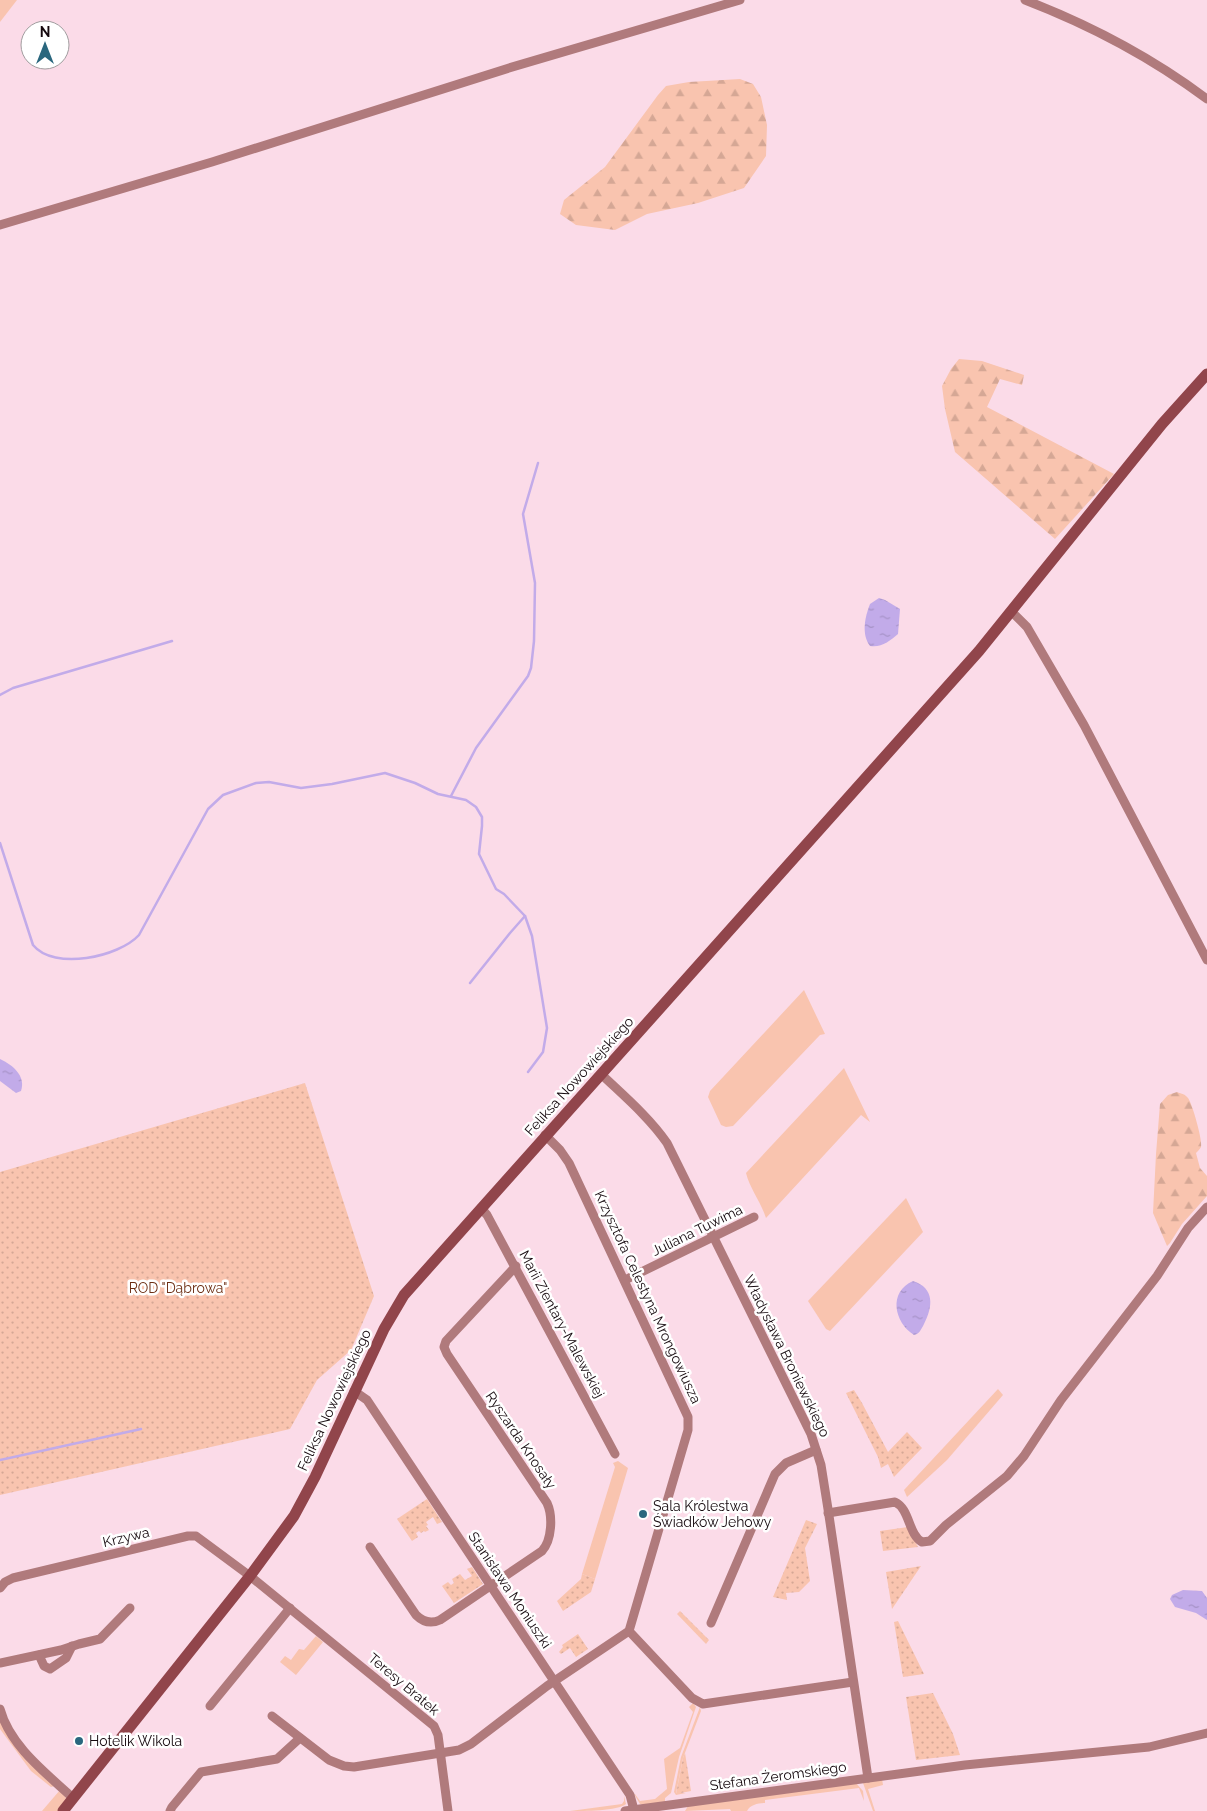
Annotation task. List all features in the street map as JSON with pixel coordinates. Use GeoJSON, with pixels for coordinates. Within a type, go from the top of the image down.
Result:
{"type":"FeatureCollection","features":[{"type":"Feature","properties":{"kind":"street"},"geometry":{"type":"LineString","coordinates":[[0,225],[212,162],[509,68],[740,0]]}},
{"type":"Feature","properties":{"kind":"street"},"geometry":{"type":"LineString","coordinates":[[1025,0],[1112,38],[1174,74],[1207,99]]}},
{"type":"Feature","properties":{"kind":"street","name":"Feliksa Nowowiejskiego"},"geometry":{"type":"LineString","coordinates":[[63,1811],[250,1576],[298,1510],[384,1329],[404,1295],[545,1135],[945,690],[1012,612],[1162,424],[1207,374]]}},
{"type":"Feature","properties":{"kind":"street"},"geometry":{"type":"LineString","coordinates":[[1012,612],[1027,627],[1084,725],[1203,943],[1207,960]]}},
{"type":"Feature","properties":{"kind":"street","name":"Władysława Broniewskiego"},"geometry":{"type":"LineString","coordinates":[[601,1074],[636,1107],[667,1143],[805,1420],[821,1465],[868,1778]]}},
{"type":"Feature","properties":{"kind":"street","name":"Krzysztofa Celestyna Mrongowiusza"},"geometry":{"type":"LineString","coordinates":[[545,1135],[560,1150],[569,1164],[686,1410],[689,1421],[688,1430],[629,1631]]}},
{"type":"Feature","properties":{"kind":"street"},"geometry":{"type":"LineString","coordinates":[[828,1513],[895,1502],[902,1508],[917,1539],[922,1542],[930,1541],[1007,1476],[1024,1456],[1061,1400],[1157,1276],[1188,1228],[1207,1207]]}},
{"type":"Feature","properties":{"kind":"street","name":"Marii Zientary-Malewskiej"},"geometry":{"type":"LineString","coordinates":[[481,1208],[488,1215],[516,1266],[615,1454]]}},
{"type":"Feature","properties":{"kind":"street","name":"Juliana Tuwima"},"geometry":{"type":"LineString","coordinates":[[624,1280],[754,1218]]}},
{"type":"Feature","properties":{"kind":"street","name":"Ryszarda Knosały"},"geometry":{"type":"LineString","coordinates":[[370,1547],[416,1616],[426,1622],[440,1620],[545,1548],[548,1539],[550,1510],[445,1352],[444,1345],[516,1266]]}},
{"type":"Feature","properties":{"kind":"street","name":"Stanisława Moniuszki"},"geometry":{"type":"LineString","coordinates":[[354,1391],[367,1400],[630,1795],[630,1810]]}},
{"type":"Feature","properties":{"kind":"street"},"geometry":{"type":"LineString","coordinates":[[711,1623],[774,1474],[786,1463],[816,1450]]}},
{"type":"Feature","properties":{"kind":"street","name":"Krzywa"},"geometry":{"type":"LineString","coordinates":[[0,1588],[4,1582],[13,1578],[192,1536],[197,1537],[250,1576]]}},
{"type":"Feature","properties":{"kind":"street","name":"Teresy Bratek"},"geometry":{"type":"LineString","coordinates":[[250,1576],[434,1726],[437,1732],[448,1811]]}},
{"type":"Feature","properties":{"kind":"street"},"geometry":{"type":"LineString","coordinates":[[0,1664],[100,1639],[130,1608]]}},
{"type":"Feature","properties":{"kind":"street"},"geometry":{"type":"LineString","coordinates":[[210,1706],[290,1608]]}},
{"type":"Feature","properties":{"kind":"street"},"geometry":{"type":"LineString","coordinates":[[272,1716],[329,1760],[344,1766],[354,1767],[459,1750],[468,1746],[554,1681],[629,1631],[692,1698],[703,1704],[853,1682]]}},
{"type":"Feature","properties":{"kind":"street"},"geometry":{"type":"LineString","coordinates":[[39,1655],[44,1666],[50,1669],[66,1658],[72,1646]]}},
{"type":"Feature","properties":{"kind":"street"},"geometry":{"type":"LineString","coordinates":[[0,1709],[4,1721],[21,1747],[36,1764],[73,1798]]}},
{"type":"Feature","properties":{"kind":"street","name":"Stefana Żeromskiego"},"geometry":{"type":"LineString","coordinates":[[630,1810],[681,1807],[935,1769],[1149,1747],[1207,1733]]}},
{"type":"Feature","properties":{"kind":"street"},"geometry":{"type":"LineString","coordinates":[[170,1811],[202,1772],[277,1759],[300,1738]]}},
{"type":"Feature","properties":{"kind":"green space"},"geometry":{"type":"Polygon","coordinates":[[[0,0],[17,0],[0,22],[0,0]]]}},
{"type":"Feature","properties":{"kind":"green space"},"geometry":{"type":"Polygon","coordinates":[[[740,79],[753,84],[761,97],[767,125],[766,156],[744,188],[698,203],[647,214],[615,230],[576,225],[560,214],[564,200],[605,167],[666,86],[689,82],[740,79]]]}},
{"type":"Feature","properties":{"kind":"green space"},"geometry":{"type":"Polygon","coordinates":[[[959,359],[982,361],[1024,375],[1022,385],[1000,379],[987,407],[1114,474],[1055,539],[955,452],[945,409],[942,386],[959,359]]]}},
{"type":"Feature","properties":{"kind":"green space"},"geometry":{"type":"Polygon","coordinates":[[[804,990],[825,1034],[820,1035],[733,1126],[726,1127],[721,1125],[708,1097],[710,1091],[804,990]]]}},
{"type":"Feature","properties":{"kind":"green space"},"geometry":{"type":"Polygon","coordinates":[[[844,1068],[870,1122],[861,1115],[766,1218],[746,1173],[844,1068]]]}},
{"type":"Feature","properties":{"kind":"green space","name":"ROD \"Dąbrowa\""},"geometry":{"type":"Polygon","coordinates":[[[305,1083],[374,1296],[351,1350],[317,1380],[290,1429],[0,1495],[0,1172],[305,1083]]]}},
{"type":"Feature","properties":{"kind":"green space"},"geometry":{"type":"Polygon","coordinates":[[[1177,1092],[1188,1098],[1197,1122],[1201,1147],[1196,1153],[1200,1168],[1207,1176],[1207,1196],[1182,1224],[1167,1246],[1153,1213],[1156,1154],[1160,1104],[1168,1095],[1177,1092]]]}},
{"type":"Feature","properties":{"kind":"green space"},"geometry":{"type":"Polygon","coordinates":[[[906,1198],[923,1232],[830,1331],[826,1329],[808,1301],[906,1198]]]}},
{"type":"Feature","properties":{"kind":"green space"},"geometry":{"type":"Polygon","coordinates":[[[998,1389],[1003,1395],[947,1460],[907,1497],[904,1490],[998,1389]]]}},
{"type":"Feature","properties":{"kind":"green space"},"geometry":{"type":"Polygon","coordinates":[[[854,1390],[888,1452],[907,1432],[922,1448],[894,1477],[888,1464],[881,1468],[878,1457],[846,1393],[854,1390]]]}},
{"type":"Feature","properties":{"kind":"green space"},"geometry":{"type":"Polygon","coordinates":[[[618,1461],[628,1468],[595,1579],[582,1574],[615,1467],[613,1463],[618,1461]]]}},
{"type":"Feature","properties":{"kind":"green space"},"geometry":{"type":"Polygon","coordinates":[[[427,1499],[442,1522],[437,1524],[433,1517],[426,1522],[429,1530],[421,1533],[419,1531],[416,1533],[418,1537],[412,1541],[397,1519],[427,1499]]]}},
{"type":"Feature","properties":{"kind":"green space"},"geometry":{"type":"Polygon","coordinates":[[[806,1520],[817,1524],[805,1548],[810,1581],[799,1592],[786,1593],[787,1600],[773,1597],[806,1520]]]}},
{"type":"Feature","properties":{"kind":"green space"},"geometry":{"type":"Polygon","coordinates":[[[908,1527],[918,1547],[883,1551],[880,1531],[908,1527]]]}},
{"type":"Feature","properties":{"kind":"green space"},"geometry":{"type":"Polygon","coordinates":[[[921,1566],[892,1609],[886,1572],[921,1566]]]}},
{"type":"Feature","properties":{"kind":"green space"},"geometry":{"type":"Polygon","coordinates":[[[472,1567],[483,1584],[454,1603],[442,1586],[448,1582],[451,1585],[454,1583],[452,1579],[460,1574],[465,1580],[472,1576],[467,1569],[472,1567]]]}},
{"type":"Feature","properties":{"kind":"green space"},"geometry":{"type":"Polygon","coordinates":[[[582,1574],[595,1579],[591,1592],[563,1611],[557,1601],[581,1579],[582,1574]]]}},
{"type":"Feature","properties":{"kind":"green space"},"geometry":{"type":"Polygon","coordinates":[[[680,1611],[709,1640],[706,1644],[677,1614],[680,1611]]]}},
{"type":"Feature","properties":{"kind":"green space"},"geometry":{"type":"Polygon","coordinates":[[[898,1621],[924,1674],[903,1677],[894,1622],[898,1621]]]}},
{"type":"Feature","properties":{"kind":"green space"},"geometry":{"type":"Polygon","coordinates":[[[578,1634],[588,1649],[576,1657],[570,1648],[561,1654],[559,1652],[563,1647],[562,1645],[578,1634]]]}},
{"type":"Feature","properties":{"kind":"green space"},"geometry":{"type":"Polygon","coordinates":[[[316,1636],[323,1642],[296,1675],[280,1662],[285,1656],[291,1660],[299,1649],[304,1650],[316,1636]]]}},
{"type":"Feature","properties":{"kind":"green space"},"geometry":{"type":"Polygon","coordinates":[[[933,1693],[953,1734],[960,1755],[916,1760],[906,1697],[933,1693]]]}},
{"type":"Feature","properties":{"kind":"green space"},"geometry":{"type":"Polygon","coordinates":[[[693,1703],[696,1707],[679,1757],[671,1793],[665,1798],[665,1802],[640,1804],[634,1794],[640,1801],[655,1799],[667,1789],[664,1759],[680,1748],[693,1712],[689,1707],[693,1703]]]}},
{"type":"Feature","properties":{"kind":"green space"},"geometry":{"type":"Polygon","coordinates":[[[700,1707],[701,1711],[683,1758],[676,1793],[686,1793],[676,1795],[674,1792],[681,1757],[700,1707]]]}},
{"type":"Feature","properties":{"kind":"green space"},"geometry":{"type":"Polygon","coordinates":[[[0,1719],[55,1786],[51,1787],[31,1771],[0,1729],[0,1719]]]}},
{"type":"Feature","properties":{"kind":"green space"},"geometry":{"type":"Polygon","coordinates":[[[685,1753],[691,1791],[676,1794],[683,1758],[685,1753]]]}},
{"type":"Feature","properties":{"kind":"green space"},"geometry":{"type":"Polygon","coordinates":[[[882,1779],[883,1785],[868,1789],[875,1811],[873,1811],[863,1783],[882,1779]]]}},
{"type":"Feature","properties":{"kind":"green space"},"geometry":{"type":"Polygon","coordinates":[[[856,1783],[863,1791],[864,1801],[859,1788],[765,1800],[765,1803],[754,1805],[747,1811],[731,1811],[730,1809],[685,1811],[688,1806],[856,1783]]]}},
{"type":"Feature","properties":{"kind":"green space"},"geometry":{"type":"Polygon","coordinates":[[[60,1790],[67,1801],[58,1811],[42,1811],[60,1790]]]}},
{"type":"Feature","properties":{"kind":"green space"},"geometry":{"type":"Polygon","coordinates":[[[624,1796],[626,1804],[616,1808],[570,1811],[622,1804],[624,1796]]]}},
{"type":"Feature","properties":{"kind":"water"},"geometry":{"type":"Polygon","coordinates":[[[879,598],[900,609],[898,634],[882,645],[870,646],[865,631],[865,620],[870,604],[879,598]]]}},
{"type":"Feature","properties":{"kind":"water"},"geometry":{"type":"Polygon","coordinates":[[[0,1059],[9,1064],[20,1076],[22,1081],[21,1091],[16,1093],[0,1081],[0,1059]]]}},
{"type":"Feature","properties":{"kind":"water"},"geometry":{"type":"Polygon","coordinates":[[[913,1281],[925,1288],[929,1293],[930,1299],[927,1318],[919,1333],[914,1335],[902,1323],[897,1307],[897,1299],[900,1292],[913,1281]]]}},
{"type":"Feature","properties":{"kind":"water"},"geometry":{"type":"Polygon","coordinates":[[[1183,1590],[1202,1591],[1207,1598],[1207,1620],[1196,1613],[1175,1607],[1170,1599],[1172,1595],[1183,1590]]]}},
{"type":"Feature","properties":{"kind":"waterway"},"geometry":{"type":"LineString","coordinates":[[451,796],[476,748],[528,676],[531,668],[534,641],[535,583],[523,514],[538,463]]}},
{"type":"Feature","properties":{"kind":"waterway"},"geometry":{"type":"LineString","coordinates":[[0,695],[13,688],[172,641]]}},
{"type":"Feature","properties":{"kind":"waterway"},"geometry":{"type":"LineString","coordinates":[[0,843],[33,945],[43,953],[56,958],[86,958],[117,950],[130,943],[139,935],[208,809],[223,795],[256,783],[269,782],[301,788],[332,784],[385,773],[415,783],[438,794],[466,800],[476,807],[482,817],[479,854],[496,889],[504,894],[525,916],[532,936],[547,1028],[543,1052],[528,1072]]}},
{"type":"Feature","properties":{"kind":"waterway"},"geometry":{"type":"LineString","coordinates":[[470,983],[525,916]]}},
{"type":"Feature","properties":{"kind":"waterway"},"geometry":{"type":"LineString","coordinates":[[0,1460],[141,1429]]}},
{"type":"Feature","properties":{"kind":"place","name":"Sala Królestwa Świadków Jehowy"},"geometry":{"type":"Point","coordinates":[643,1514]}},
{"type":"Feature","properties":{"kind":"place","name":"Hotelik Wikola"},"geometry":{"type":"Point","coordinates":[79,1741]}}]}
